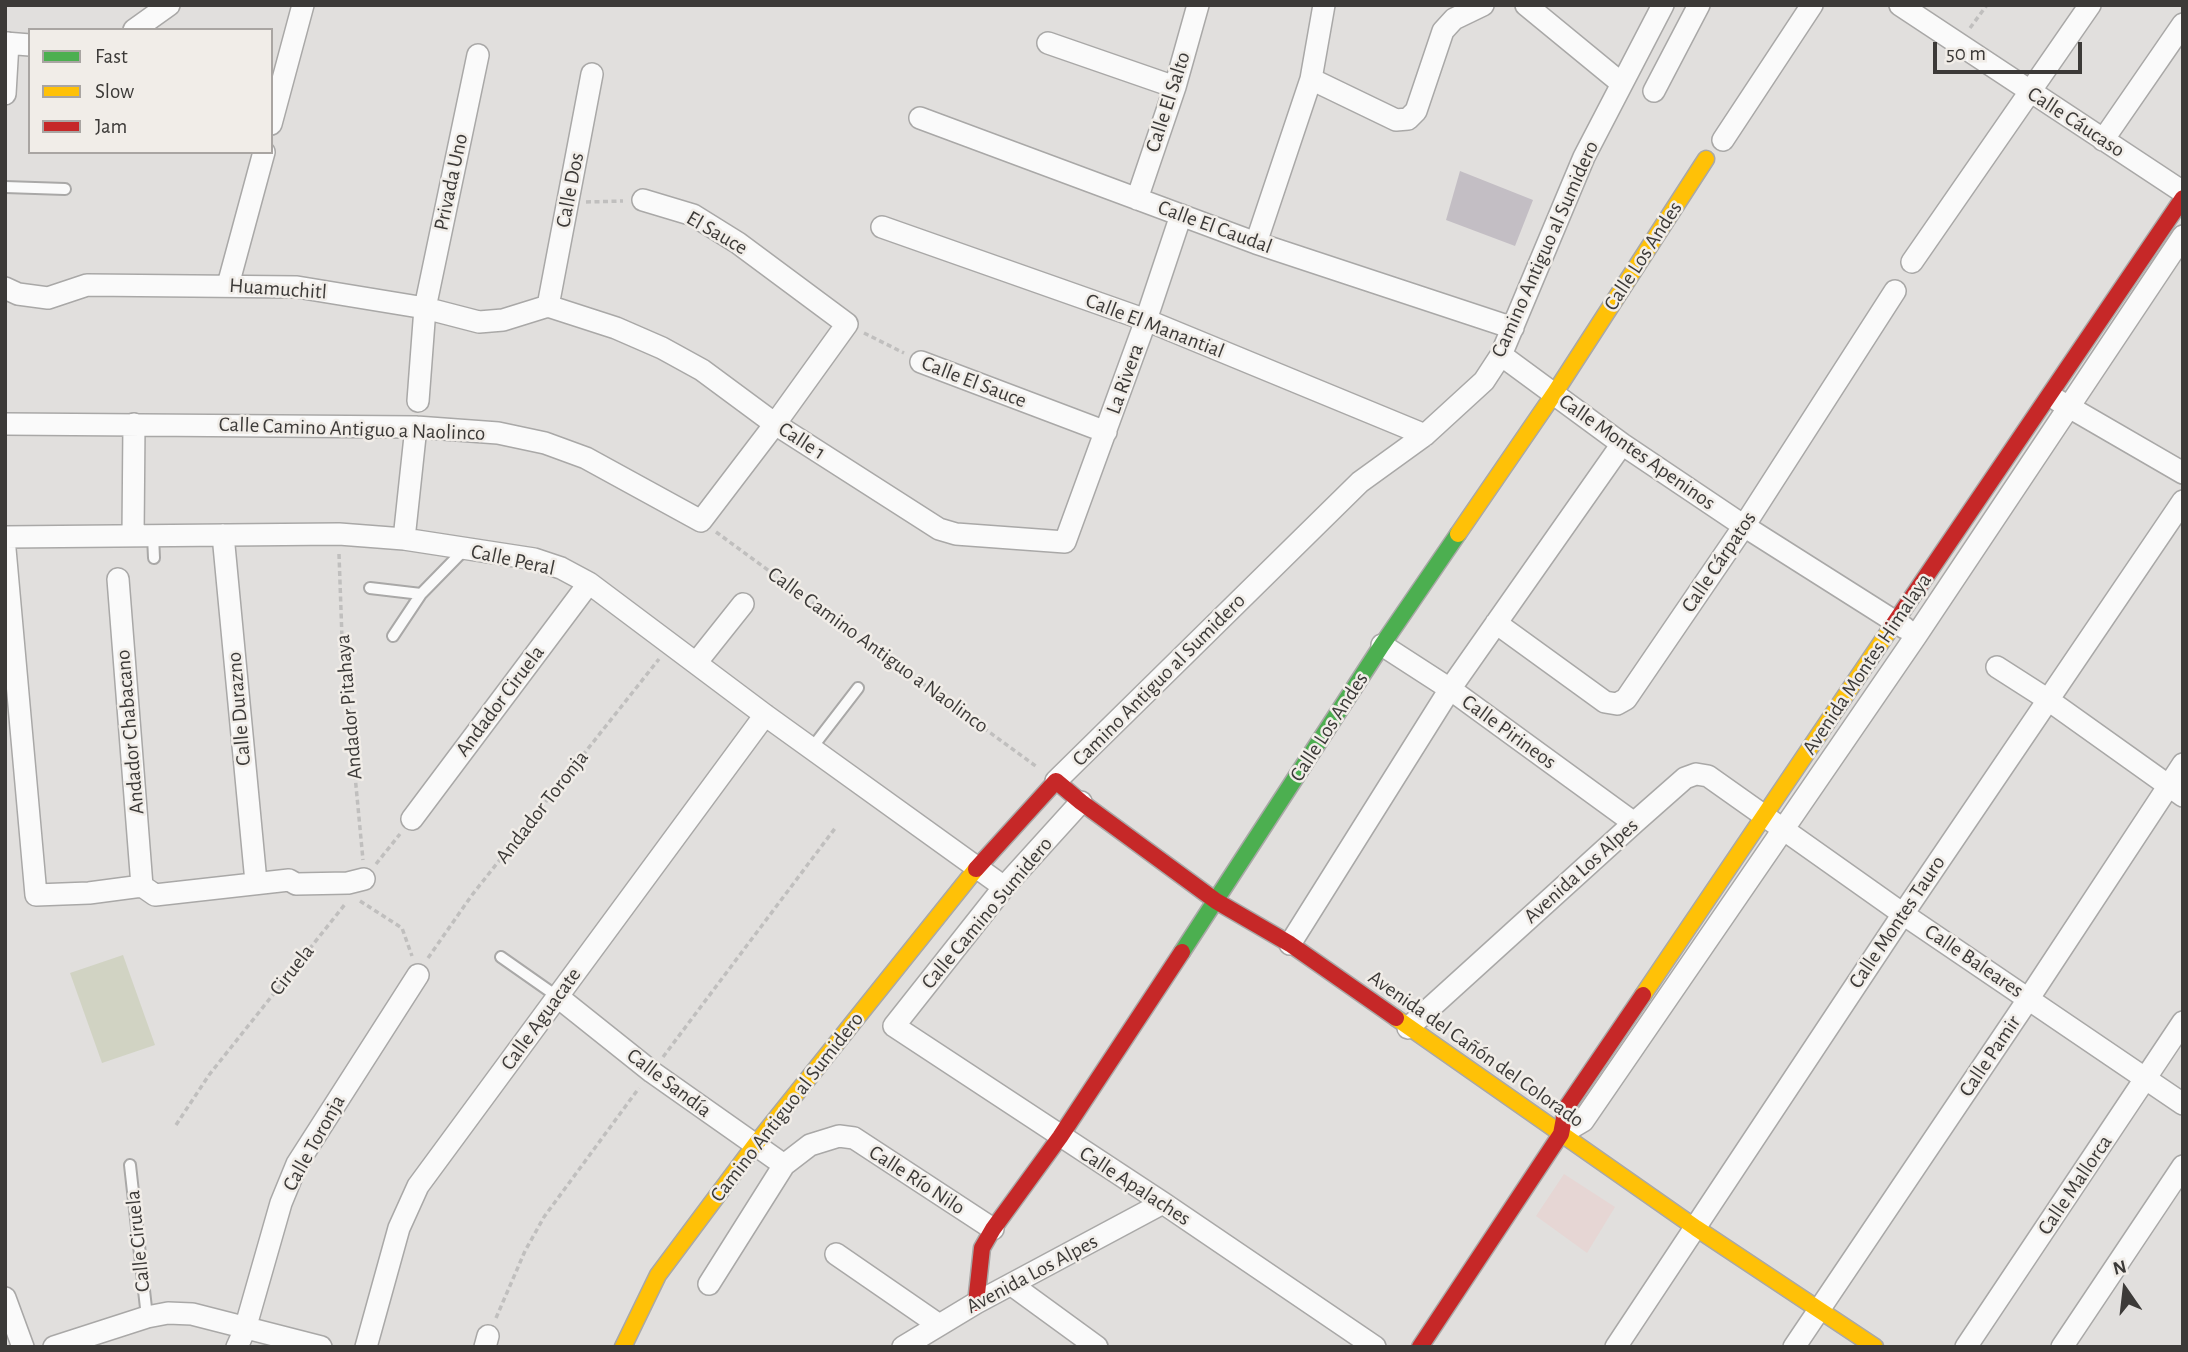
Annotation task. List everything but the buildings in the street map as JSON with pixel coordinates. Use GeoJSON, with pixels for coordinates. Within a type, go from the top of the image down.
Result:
{"type":"FeatureCollection","features":[{"type":"Feature","properties":{"kind":"street"},"geometry":{"type":"LineString","coordinates":[[137,28],[169,5]]}},
{"type":"Feature","properties":{"kind":"street"},"geometry":{"type":"LineString","coordinates":[[273,117],[303,5]]}},
{"type":"Feature","properties":{"kind":"street","name":"Calle El Salto"},"geometry":{"type":"LineString","coordinates":[[1137,199],[1175,87],[1198,5]]}},
{"type":"Feature","properties":{"kind":"street"},"geometry":{"type":"LineString","coordinates":[[1256,243],[1311,79],[1324,5]]}},
{"type":"Feature","properties":{"kind":"street"},"geometry":{"type":"LineString","coordinates":[[1311,79],[1396,120],[1408,119],[1416,111],[1443,31],[1454,19],[1483,5]]}},
{"type":"Feature","properties":{"kind":"street"},"geometry":{"type":"LineString","coordinates":[[1526,5],[1621,82]]}},
{"type":"Feature","properties":{"kind":"street","name":"Camino Antiguo al Sumidero"},"geometry":{"type":"LineString","coordinates":[[623,1347],[658,1275],[755,1145],[976,869],[1056,781],[1360,482],[1425,435],[1484,381],[1502,355],[1584,157],[1663,5]]}},
{"type":"Feature","properties":{"kind":"street"},"geometry":{"type":"LineString","coordinates":[[1654,91],[1699,5]]}},
{"type":"Feature","properties":{"kind":"street"},"geometry":{"type":"LineString","coordinates":[[1723,139],[1812,5]]}},
{"type":"Feature","properties":{"kind":"street","name":"Calle Cáucaso"},"geometry":{"type":"LineString","coordinates":[[1900,5],[2183,192]]}},
{"type":"Feature","properties":{"kind":"street"},"geometry":{"type":"LineString","coordinates":[[1912,262],[2090,5]]}},
{"type":"Feature","properties":{"kind":"street"},"geometry":{"type":"LineString","coordinates":[[2103,140],[2183,24]]}},
{"type":"Feature","properties":{"kind":"street"},"geometry":{"type":"LineString","coordinates":[[5,94],[7,43],[28,45]]}},
{"type":"Feature","properties":{"kind":"street"},"geometry":{"type":"LineString","coordinates":[[1048,43],[1175,87]]}},
{"type":"Feature","properties":{"kind":"street","name":"Privada Uno"},"geometry":{"type":"LineString","coordinates":[[418,401],[425,308],[478,55]]}},
{"type":"Feature","properties":{"kind":"street","name":"Calle Dos"},"geometry":{"type":"LineString","coordinates":[[548,306],[592,74]]}},
{"type":"Feature","properties":{"kind":"street","name":"Calle El Caudal"},"geometry":{"type":"LineString","coordinates":[[920,118],[1256,243],[1513,328]]}},
{"type":"Feature","properties":{"kind":"street"},"geometry":{"type":"LineString","coordinates":[[228,285],[263,154]]}},
{"type":"Feature","properties":{"kind":"street","name":"Calle Los Andes"},"geometry":{"type":"LineString","coordinates":[[976,1303],[982,1248],[993,1229],[1060,1137],[1382,645],[1554,394],[1706,159]]}},
{"type":"Feature","properties":{"kind":"street","name":"Avenida Montes Himalaya"},"geometry":{"type":"LineString","coordinates":[[1420,1347],[1561,1134],[1566,1108],[2183,198]]}},
{"type":"Feature","properties":{"kind":"street","name":"El Sauce"},"geometry":{"type":"LineString","coordinates":[[643,200],[692,215],[716,229],[847,324]]}},
{"type":"Feature","properties":{"kind":"street","name":"La Rivera"},"geometry":{"type":"LineString","coordinates":[[1065,542],[1146,320],[1181,215]]}},
{"type":"Feature","properties":{"kind":"street","name":"Calle El Manantial"},"geometry":{"type":"LineString","coordinates":[[882,228],[1146,320],[1425,435]]}},
{"type":"Feature","properties":{"kind":"street","name":"Avenida Montes Himalaya"},"geometry":{"type":"LineString","coordinates":[[1561,1134],[1583,1121],[1784,831],[2183,236]]}},
{"type":"Feature","properties":{"kind":"street","name":"Huamuchitl"},"geometry":{"type":"LineString","coordinates":[[5,288],[18,294],[48,298],[87,285],[297,287],[425,308],[479,322],[503,320],[548,306]]}},
{"type":"Feature","properties":{"kind":"street","name":"Calle Cárpatos"},"geometry":{"type":"LineString","coordinates":[[1496,623],[1605,702],[1616,704],[1626,699],[1744,526],[1895,291]]}},
{"type":"Feature","properties":{"kind":"street","name":"Calle 1"},"geometry":{"type":"LineString","coordinates":[[548,306],[616,328],[662,348],[702,370],[775,424],[939,529],[956,534],[1065,542]]}},
{"type":"Feature","properties":{"kind":"street"},"geometry":{"type":"LineString","coordinates":[[701,521],[847,324]]}},
{"type":"Feature","properties":{"kind":"street","name":"Calle Montes Apeninos"},"geometry":{"type":"LineString","coordinates":[[1502,355],[1622,444],[1916,636]]}},
{"type":"Feature","properties":{"kind":"street","name":"Calle El Sauce"},"geometry":{"type":"LineString","coordinates":[[921,362],[1106,432]]}},
{"type":"Feature","properties":{"kind":"street"},"geometry":{"type":"LineString","coordinates":[[2067,366],[2088,380]]}},
{"type":"Feature","properties":{"kind":"street"},"geometry":{"type":"LineString","coordinates":[[2049,395],[2183,473]]}},
{"type":"Feature","properties":{"kind":"street","name":"Calle Camino Antiguo a Naolinco"},"geometry":{"type":"LineString","coordinates":[[5,424],[416,427],[498,433],[545,443],[586,458],[701,521]]}},
{"type":"Feature","properties":{"kind":"street"},"geometry":{"type":"LineString","coordinates":[[134,425],[143,536]]}},
{"type":"Feature","properties":{"kind":"street"},"geometry":{"type":"LineString","coordinates":[[404,539],[416,427]]}},
{"type":"Feature","properties":{"kind":"street"},"geometry":{"type":"LineString","coordinates":[[1290,944],[1450,689],[1622,444]]}},
{"type":"Feature","properties":{"kind":"street","name":"Calle Montes Tauro"},"geometry":{"type":"LineString","coordinates":[[1616,1347],[2047,699],[2183,501]]}},
{"type":"Feature","properties":{"kind":"street","name":"Calle Peral"},"geometry":{"type":"LineString","coordinates":[[5,537],[339,534],[404,539],[534,559],[561,568],[589,583],[811,749],[1003,887]]}},
{"type":"Feature","properties":{"kind":"street","name":"Calle Durazno"},"geometry":{"type":"LineString","coordinates":[[223,535],[256,882]]}},
{"type":"Feature","properties":{"kind":"street"},"geometry":{"type":"LineString","coordinates":[[5,549],[36,895],[89,893],[142,886],[155,895],[289,880],[296,884],[348,883],[358,887]]}},
{"type":"Feature","properties":{"kind":"street","name":"Andador Chabacano"},"geometry":{"type":"LineString","coordinates":[[118,579],[142,886]]}},
{"type":"Feature","properties":{"kind":"street","name":"Andador Ciruela"},"geometry":{"type":"LineString","coordinates":[[412,819],[589,583]]}},
{"type":"Feature","properties":{"kind":"street"},"geometry":{"type":"LineString","coordinates":[[696,663],[743,604]]}},
{"type":"Feature","properties":{"kind":"street","name":"Calle Pirineos"},"geometry":{"type":"LineString","coordinates":[[1382,645],[1450,689],[1634,822]]}},
{"type":"Feature","properties":{"kind":"street"},"geometry":{"type":"LineString","coordinates":[[1997,667],[2047,699],[2175,791]]}},
{"type":"Feature","properties":{"kind":"street","name":"Calle Aguacate"},"geometry":{"type":"LineString","coordinates":[[366,1347],[399,1228],[418,1186],[765,715]]}},
{"type":"Feature","properties":{"kind":"street","name":"Calle Pamir"},"geometry":{"type":"LineString","coordinates":[[1794,1347],[2029,998],[2175,791],[2183,764]]}},
{"type":"Feature","properties":{"kind":"street","name":"Avenida Los Alpes"},"geometry":{"type":"LineString","coordinates":[[1408,1028],[1685,778],[1696,774],[1708,776],[1765,818]]}},
{"type":"Feature","properties":{"kind":"street","name":"Avenida del Cañón del Colorado"},"geometry":{"type":"LineString","coordinates":[[1056,781],[1216,901],[1290,944],[1696,1228],[1875,1347]]}},
{"type":"Feature","properties":{"kind":"street","name":"Calle Camino Sumidero"},"geometry":{"type":"LineString","coordinates":[[894,1026],[1003,887],[1081,802]]}},
{"type":"Feature","properties":{"kind":"street","name":"Calle Baleares"},"geometry":{"type":"LineString","coordinates":[[1765,818],[2183,1104]]}},
{"type":"Feature","properties":{"kind":"street","name":"Calle Toronja"},"geometry":{"type":"LineString","coordinates":[[241,1338],[281,1203],[297,1164],[418,975]]}},
{"type":"Feature","properties":{"kind":"street","name":"Calle Sandía"},"geometry":{"type":"LineString","coordinates":[[558,997],[652,1072],[784,1165]]}},
{"type":"Feature","properties":{"kind":"street","name":"Calle Mallorca"},"geometry":{"type":"LineString","coordinates":[[1966,1347],[2183,1022]]}},
{"type":"Feature","properties":{"kind":"street","name":"Calle Apalaches"},"geometry":{"type":"LineString","coordinates":[[894,1026],[1375,1347]]}},
{"type":"Feature","properties":{"kind":"street","name":"Calle Río Nilo"},"geometry":{"type":"LineString","coordinates":[[784,1165],[810,1145],[839,1136],[854,1138],[993,1229]]}},
{"type":"Feature","properties":{"kind":"street"},"geometry":{"type":"LineString","coordinates":[[709,1284],[784,1165]]}},
{"type":"Feature","properties":{"kind":"street"},"geometry":{"type":"LineString","coordinates":[[2062,1347],[2183,1166]]}},
{"type":"Feature","properties":{"kind":"street","name":"Avenida Los Alpes"},"geometry":{"type":"LineString","coordinates":[[903,1347],[976,1303],[1163,1203]]}},
{"type":"Feature","properties":{"kind":"street"},"geometry":{"type":"LineString","coordinates":[[836,1254],[939,1325]]}},
{"type":"Feature","properties":{"kind":"street"},"geometry":{"type":"LineString","coordinates":[[1012,1285],[1097,1347]]}},
{"type":"Feature","properties":{"kind":"street"},"geometry":{"type":"LineString","coordinates":[[5,1298],[23,1347]]}},
{"type":"Feature","properties":{"kind":"street"},"geometry":{"type":"LineString","coordinates":[[54,1347],[147,1317],[168,1313],[192,1314],[241,1338],[321,1347]]}},
{"type":"Feature","properties":{"kind":"lane"},"geometry":{"type":"LineString","coordinates":[[5,187],[65,189]]}},
{"type":"Feature","properties":{"kind":"lane"},"geometry":{"type":"LineString","coordinates":[[143,536],[153,558]]}},
{"type":"Feature","properties":{"kind":"lane"},"geometry":{"type":"LineString","coordinates":[[393,636],[421,594],[465,549]]}},
{"type":"Feature","properties":{"kind":"lane"},"geometry":{"type":"LineString","coordinates":[[370,587],[421,594]]}},
{"type":"Feature","properties":{"kind":"lane"},"geometry":{"type":"LineString","coordinates":[[811,749],[858,688]]}},
{"type":"Feature","properties":{"kind":"lane"},"geometry":{"type":"LineString","coordinates":[[501,957],[558,997]]}},
{"type":"Feature","properties":{"kind":"lane","name":"Calle Ciruela"},"geometry":{"type":"LineString","coordinates":[[130,1165],[147,1317]]}},
{"type":"Feature","properties":{"kind":"path"},"geometry":{"type":"LineString","coordinates":[[1958,44],[1987,5]]}},
{"type":"Feature","properties":{"kind":"path"},"geometry":{"type":"LineString","coordinates":[[567,203],[643,200]]}},
{"type":"Feature","properties":{"kind":"path","name":"Calle El Sauce"},"geometry":{"type":"LineString","coordinates":[[847,324],[921,362]]}},
{"type":"Feature","properties":{"kind":"path","name":"Calle Camino Antiguo a Naolinco"},"geometry":{"type":"LineString","coordinates":[[701,521],[1056,781]]}},
{"type":"Feature","properties":{"kind":"path","name":"Andador Pitahaya"},"geometry":{"type":"LineString","coordinates":[[339,534],[342,638],[358,887]]}},
{"type":"Feature","properties":{"kind":"path","name":"Andador Toronja"},"geometry":{"type":"LineString","coordinates":[[418,975],[434,946],[472,895],[671,644]]}},
{"type":"Feature","properties":{"kind":"path","name":"Ciruela"},"geometry":{"type":"LineString","coordinates":[[176,1125],[209,1075],[412,819]]}},
{"type":"Feature","properties":{"kind":"path"},"geometry":{"type":"LineString","coordinates":[[358,887],[402,928],[418,975]]}},
{"type":"Feature","properties":{"kind":"shaded area"},"geometry":{"type":"Polygon","coordinates":[[[1564,1174],[1615,1207],[1587,1253],[1536,1216],[1564,1174]]]}},
{"type":"Feature","properties":{"kind":"green space"},"geometry":{"type":"Polygon","coordinates":[[[123,955],[155,1045],[102,1063],[70,973],[123,955]]]}},
{"type":"Feature","properties":{"kind":"traffic: fast"},"geometry":{"type":"LineString","coordinates":[[1182,952],[1382,645],[1458,534]]}},
{"type":"Feature","properties":{"kind":"traffic: slow"},"geometry":{"type":"LineString","coordinates":[[1458,534],[1554,394],[1706,159]]}},
{"type":"Feature","properties":{"kind":"traffic: slow"},"geometry":{"type":"LineString","coordinates":[[1643,995],[1891,628]]}},
{"type":"Feature","properties":{"kind":"traffic: slow"},"geometry":{"type":"LineString","coordinates":[[623,1347],[658,1275],[755,1145],[976,869]]}},
{"type":"Feature","properties":{"kind":"traffic: slow"},"geometry":{"type":"LineString","coordinates":[[1396,1018],[1696,1228],[1875,1347]]}},
{"type":"Feature","properties":{"kind":"traffic: jam"},"geometry":{"type":"LineString","coordinates":[[1891,628],[2183,198]]}},
{"type":"Feature","properties":{"kind":"traffic: jam"},"geometry":{"type":"LineString","coordinates":[[976,869],[1056,781],[1216,901],[1290,944],[1396,1018]]}},
{"type":"Feature","properties":{"kind":"traffic: jam"},"geometry":{"type":"LineString","coordinates":[[976,1303],[982,1248],[993,1229],[1060,1137],[1182,952]]}},
{"type":"Feature","properties":{"kind":"traffic: jam"},"geometry":{"type":"LineString","coordinates":[[1420,1347],[1561,1134],[1566,1108],[1643,995]]}}]}
